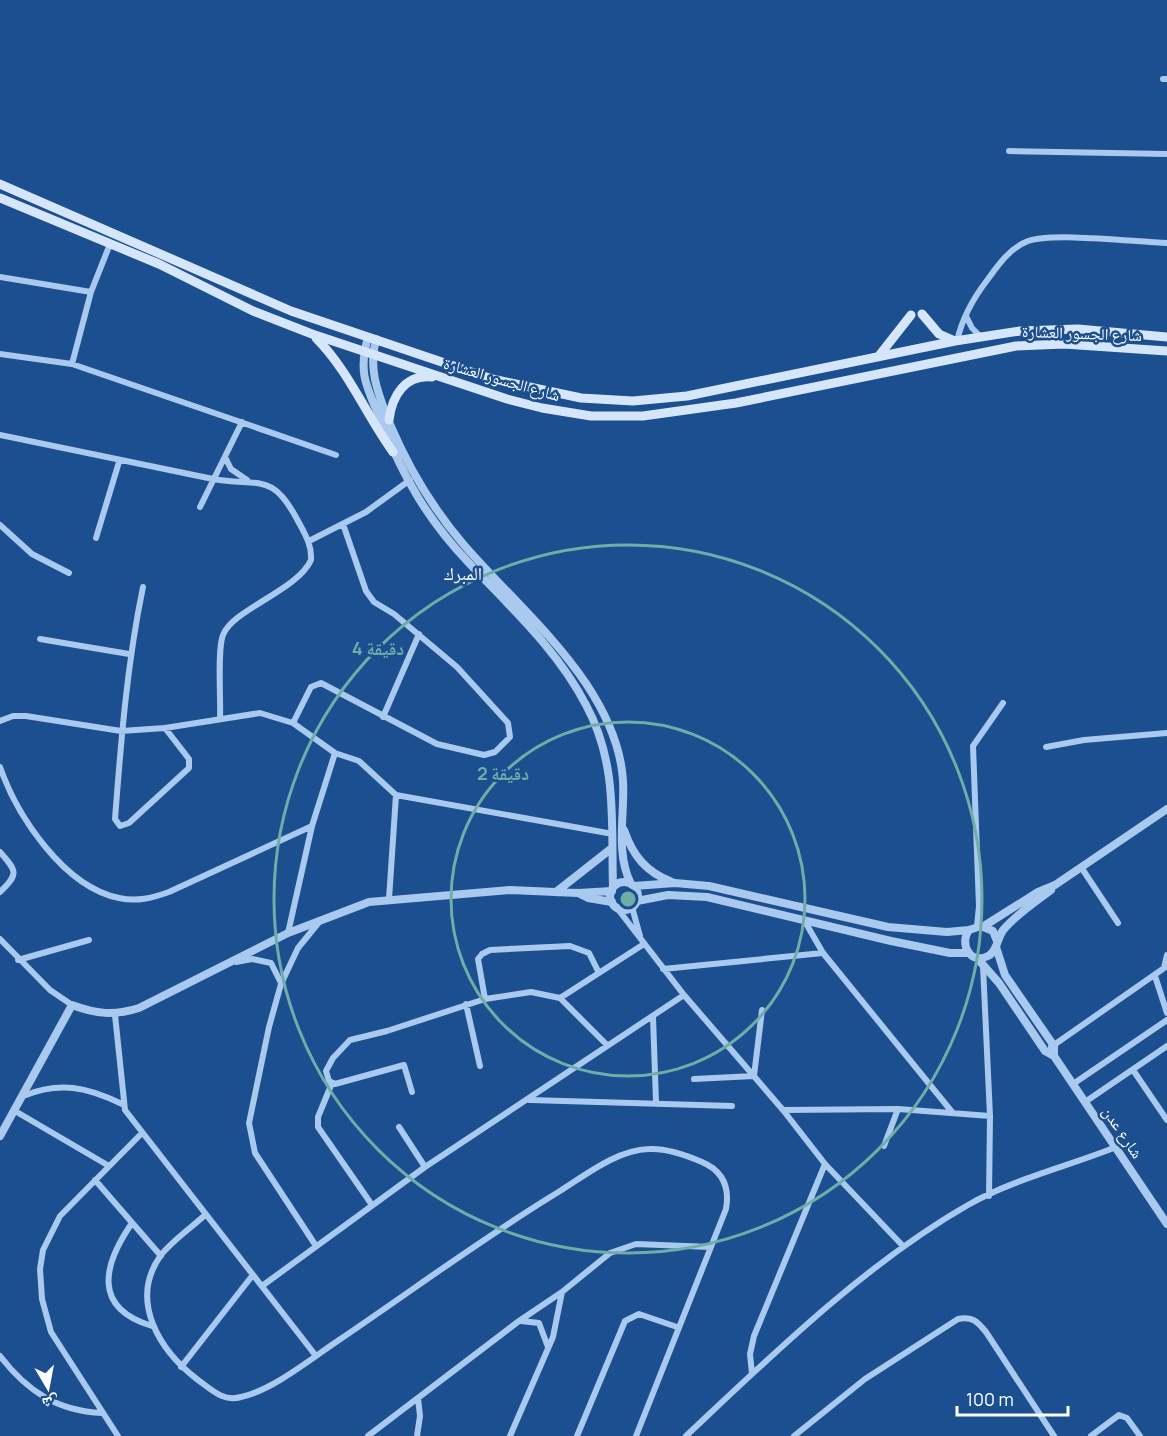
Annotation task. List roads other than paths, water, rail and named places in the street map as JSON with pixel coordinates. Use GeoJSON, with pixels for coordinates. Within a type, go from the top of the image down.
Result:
{"type":"FeatureCollection","features":[{"type":"Feature","properties":{"kind":"main road","name":"شارع الجسور العشارة"},"geometry":{"type":"LineString","coordinates":[[0,184],[257,297],[372,338],[523,387],[605,400],[687,396],[956,341],[1062,328],[1167,338]]}},
{"type":"Feature","properties":{"kind":"main road","name":"شارع الجسور العشارة"},"geometry":{"type":"LineString","coordinates":[[0,198],[159,264],[253,311],[312,334],[442,378],[542,408],[613,417],[675,412],[736,403],[989,350],[1039,344],[1167,351]]}},
{"type":"Feature","properties":{"kind":"main road"},"geometry":{"type":"LineString","coordinates":[[922,314],[939,334],[956,341]]}},
{"type":"Feature","properties":{"kind":"main road"},"geometry":{"type":"LineString","coordinates":[[878,357],[911,315]]}},
{"type":"Feature","properties":{"kind":"main road"},"geometry":{"type":"LineString","coordinates":[[312,334],[336,359],[373,424],[393,452]]}},
{"type":"Feature","properties":{"kind":"main road"},"geometry":{"type":"LineString","coordinates":[[923,348],[924,364]]}},
{"type":"Feature","properties":{"kind":"main road"},"geometry":{"type":"LineString","coordinates":[[910,351],[910,367]]}},
{"type":"Feature","properties":{"kind":"main road"},"geometry":{"type":"LineString","coordinates":[[389,420],[393,400],[405,385],[426,376],[442,378]]}},
{"type":"Feature","properties":{"kind":"street"},"geometry":{"type":"LineString","coordinates":[[1009,151],[1167,154]]}},
{"type":"Feature","properties":{"kind":"street"},"geometry":{"type":"LineString","coordinates":[[956,341],[980,288],[1005,257],[1027,242],[1060,238],[1167,243]]}},
{"type":"Feature","properties":{"kind":"street"},"geometry":{"type":"LineString","coordinates":[[72,364],[91,292],[110,244]]}},
{"type":"Feature","properties":{"kind":"street"},"geometry":{"type":"LineString","coordinates":[[0,277],[91,292]]}},
{"type":"Feature","properties":{"kind":"street"},"geometry":{"type":"LineString","coordinates":[[966,315],[972,327],[981,337]]}},
{"type":"Feature","properties":{"kind":"street"},"geometry":{"type":"LineString","coordinates":[[372,338],[362,366],[365,380],[407,482],[457,549],[507,600],[556,658],[578,689],[595,727],[610,774],[615,905],[684,995],[783,1110],[825,1164],[902,1245]]}},
{"type":"Feature","properties":{"kind":"street"},"geometry":{"type":"LineString","coordinates":[[0,354],[72,364],[336,455]]}},
{"type":"Feature","properties":{"kind":"street"},"geometry":{"type":"LineString","coordinates":[[368,354],[375,385],[416,477],[462,543],[525,608],[573,665],[604,713],[619,752],[623,781],[622,853],[638,893],[635,904],[643,942]]}},
{"type":"Feature","properties":{"kind":"street"},"geometry":{"type":"LineString","coordinates":[[200,507],[242,422]]}},
{"type":"Feature","properties":{"kind":"street"},"geometry":{"type":"LineString","coordinates":[[0,435],[119,462],[213,479],[248,480],[274,487],[280,492],[309,542],[311,560],[303,572],[233,622],[222,636],[220,719]]}},
{"type":"Feature","properties":{"kind":"street"},"geometry":{"type":"LineString","coordinates":[[225,457],[231,470],[248,480]]}},
{"type":"Feature","properties":{"kind":"street"},"geometry":{"type":"LineString","coordinates":[[96,538],[119,462]]}},
{"type":"Feature","properties":{"kind":"street"},"geometry":{"type":"LineString","coordinates":[[309,542],[387,500],[416,477]]}},
{"type":"Feature","properties":{"kind":"street"},"geometry":{"type":"LineString","coordinates":[[293,723],[311,687],[321,683],[437,744],[484,755],[495,752],[510,737],[508,723],[457,667],[419,633],[374,602],[366,591],[343,524]]}},
{"type":"Feature","properties":{"kind":"street"},"geometry":{"type":"LineString","coordinates":[[0,525],[32,554],[69,573]]}},
{"type":"Feature","properties":{"kind":"street"},"geometry":{"type":"LineString","coordinates":[[143,587],[129,654],[121,731],[115,819],[120,826],[129,823],[189,768],[189,759],[165,728]]}},
{"type":"Feature","properties":{"kind":"street"},"geometry":{"type":"LineString","coordinates":[[383,717],[419,633]]}},
{"type":"Feature","properties":{"kind":"street"},"geometry":{"type":"LineString","coordinates":[[40,639],[129,654]]}},
{"type":"Feature","properties":{"kind":"street"},"geometry":{"type":"LineString","coordinates":[[977,927],[979,906],[973,746],[1003,703]]}},
{"type":"Feature","properties":{"kind":"street"},"geometry":{"type":"LineString","coordinates":[[0,721],[13,716],[26,716],[121,731],[165,728],[260,713],[293,723],[335,753],[358,761],[396,795],[613,834]]}},
{"type":"Feature","properties":{"kind":"street"},"geometry":{"type":"LineString","coordinates":[[1046,747],[1084,740],[1167,733]]}},
{"type":"Feature","properties":{"kind":"street"},"geometry":{"type":"LineString","coordinates":[[288,933],[312,826],[335,753]]}},
{"type":"Feature","properties":{"kind":"street"},"geometry":{"type":"LineString","coordinates":[[0,767],[18,810],[59,861],[95,889],[119,898],[150,898],[169,892],[312,826]]}},
{"type":"Feature","properties":{"kind":"street"},"geometry":{"type":"LineString","coordinates":[[389,899],[396,795]]}},
{"type":"Feature","properties":{"kind":"street"},"geometry":{"type":"LineString","coordinates":[[578,893],[625,910],[635,904],[686,895],[727,901],[891,941],[950,953],[989,956],[1010,924],[1055,885],[1167,809]]}},
{"type":"Feature","properties":{"kind":"street"},"geometry":{"type":"LineString","coordinates":[[623,826],[628,842],[643,865],[657,876],[675,883]]}},
{"type":"Feature","properties":{"kind":"street"},"geometry":{"type":"LineString","coordinates":[[556,892],[612,848]]}},
{"type":"Feature","properties":{"kind":"street"},"geometry":{"type":"LineString","coordinates":[[0,852],[13,867],[14,873],[12,880],[0,892]]}},
{"type":"Feature","properties":{"kind":"street"},"geometry":{"type":"LineString","coordinates":[[1081,867],[1118,923]]}},
{"type":"Feature","properties":{"kind":"street"},"geometry":{"type":"LineString","coordinates":[[0,939],[18,960],[50,990],[72,1005],[92,1012],[115,1015],[149,1004],[288,933],[369,903],[389,899],[510,890],[578,893],[613,889],[620,883],[633,885],[675,883],[735,891],[888,927],[947,932],[977,927],[993,932],[1005,975],[1054,1046],[1054,1056]]}},
{"type":"Feature","properties":{"kind":"street"},"geometry":{"type":"LineString","coordinates":[[973,956],[964,942],[977,927],[1038,892],[1055,885]]}},
{"type":"Feature","properties":{"kind":"street"},"geometry":{"type":"LineString","coordinates":[[316,1246],[267,1174],[250,1138],[251,1106],[281,984],[298,948],[320,920]]}},
{"type":"Feature","properties":{"kind":"street"},"geometry":{"type":"LineString","coordinates":[[804,920],[823,953],[952,1112]]}},
{"type":"Feature","properties":{"kind":"street"},"geometry":{"type":"LineString","coordinates":[[18,960],[89,940]]}},
{"type":"Feature","properties":{"kind":"street"},"geometry":{"type":"LineString","coordinates":[[560,998],[643,942]]}},
{"type":"Feature","properties":{"kind":"street"},"geometry":{"type":"LineString","coordinates":[[485,999],[478,959],[490,950],[570,946],[589,953],[599,973]]}},
{"type":"Feature","properties":{"kind":"street"},"geometry":{"type":"LineString","coordinates":[[663,969],[823,953]]}},
{"type":"Feature","properties":{"kind":"street"},"geometry":{"type":"LineString","coordinates":[[1045,1051],[1155,976],[1166,967],[1167,955]]}},
{"type":"Feature","properties":{"kind":"street","name":"شارع عدن"},"geometry":{"type":"LineString","coordinates":[[973,956],[1016,1005],[1045,1051],[1054,1056],[1167,1224]]}},
{"type":"Feature","properties":{"kind":"street"},"geometry":{"type":"LineString","coordinates":[[227,963],[264,960],[271,963],[281,984]]}},
{"type":"Feature","properties":{"kind":"street"},"geometry":{"type":"LineString","coordinates":[[983,965],[990,1116],[989,1196]]}},
{"type":"Feature","properties":{"kind":"street"},"geometry":{"type":"LineString","coordinates":[[1155,976],[1167,1013]]}},
{"type":"Feature","properties":{"kind":"street"},"geometry":{"type":"LineString","coordinates":[[412,1092],[406,1068],[402,1064],[339,1084],[332,1083],[327,1078],[326,1071],[333,1058],[350,1040],[387,1031],[466,1004],[531,992],[560,998],[607,1045]]}},
{"type":"Feature","properties":{"kind":"street"},"geometry":{"type":"LineString","coordinates":[[262,1286],[424,1167],[529,1100],[684,995]]}},
{"type":"Feature","properties":{"kind":"street"},"geometry":{"type":"LineString","coordinates":[[466,1004],[480,1066]]}},
{"type":"Feature","properties":{"kind":"street"},"geometry":{"type":"LineString","coordinates":[[0,1136],[72,1005]]}},
{"type":"Feature","properties":{"kind":"street"},"geometry":{"type":"LineString","coordinates":[[754,1076],[762,1010]]}},
{"type":"Feature","properties":{"kind":"street"},"geometry":{"type":"LineString","coordinates":[[115,1015],[122,1104]]}},
{"type":"Feature","properties":{"kind":"street"},"geometry":{"type":"LineString","coordinates":[[653,1017],[656,1102]]}},
{"type":"Feature","properties":{"kind":"street"},"geometry":{"type":"LineString","coordinates":[[1073,1084],[1167,1020]]}},
{"type":"Feature","properties":{"kind":"street"},"geometry":{"type":"LineString","coordinates":[[1085,1102],[1167,1046]]}},
{"type":"Feature","properties":{"kind":"street"},"geometry":{"type":"LineString","coordinates":[[1133,1070],[1167,1120]]}},
{"type":"Feature","properties":{"kind":"street"},"geometry":{"type":"LineString","coordinates":[[694,1079],[754,1076]]}},
{"type":"Feature","properties":{"kind":"street"},"geometry":{"type":"LineString","coordinates":[[332,1083],[318,1117],[318,1127],[372,1205]]}},
{"type":"Feature","properties":{"kind":"street"},"geometry":{"type":"LineString","coordinates":[[23,1096],[41,1089],[71,1085],[98,1092],[122,1104],[205,1215],[316,1356]]}},
{"type":"Feature","properties":{"kind":"street"},"geometry":{"type":"LineString","coordinates":[[529,1100],[732,1106]]}},
{"type":"Feature","properties":{"kind":"street"},"geometry":{"type":"LineString","coordinates":[[884,1146],[898,1109]]}},
{"type":"Feature","properties":{"kind":"street"},"geometry":{"type":"LineString","coordinates":[[783,1110],[898,1109],[990,1116]]}},
{"type":"Feature","properties":{"kind":"street"},"geometry":{"type":"LineString","coordinates":[[15,1111],[109,1166]]}},
{"type":"Feature","properties":{"kind":"street"},"geometry":{"type":"LineString","coordinates":[[399,1127],[424,1167]]}},
{"type":"Feature","properties":{"kind":"street"},"geometry":{"type":"LineString","coordinates":[[118,1436],[51,1332],[42,1299],[40,1269],[43,1250],[60,1216],[142,1133]]}},
{"type":"Feature","properties":{"kind":"street"},"geometry":{"type":"LineString","coordinates":[[686,1436],[752,1374],[902,1245],[970,1204],[1116,1147]]}},
{"type":"Feature","properties":{"kind":"street"},"geometry":{"type":"LineString","coordinates":[[205,1215],[161,1256],[149,1290],[149,1311],[152,1326],[169,1354],[181,1367],[218,1396],[230,1399],[262,1389],[316,1356],[507,1222],[605,1162],[648,1149],[666,1150],[693,1158],[719,1173],[728,1195],[726,1209],[677,1327],[636,1436]]}},
{"type":"Feature","properties":{"kind":"street"},"geometry":{"type":"LineString","coordinates":[[752,1374],[750,1354],[754,1336],[825,1164]]}},
{"type":"Feature","properties":{"kind":"street"},"geometry":{"type":"LineString","coordinates":[[95,1180],[161,1256]]}},
{"type":"Feature","properties":{"kind":"street"},"geometry":{"type":"LineString","coordinates":[[132,1223],[111,1257],[109,1284],[125,1314],[132,1320],[152,1326]]}},
{"type":"Feature","properties":{"kind":"street"},"geometry":{"type":"LineString","coordinates":[[368,1436],[519,1321],[562,1292],[602,1257],[620,1248],[654,1243],[710,1247]]}},
{"type":"Feature","properties":{"kind":"street"},"geometry":{"type":"LineString","coordinates":[[181,1367],[252,1276]]}},
{"type":"Feature","properties":{"kind":"street"},"geometry":{"type":"LineString","coordinates":[[510,1436],[549,1347],[562,1292]]}},
{"type":"Feature","properties":{"kind":"street"},"geometry":{"type":"LineString","coordinates":[[577,1436],[625,1320],[639,1314],[677,1327]]}},
{"type":"Feature","properties":{"kind":"street"},"geometry":{"type":"LineString","coordinates":[[794,1436],[865,1379],[958,1319],[966,1317],[978,1322],[986,1332],[1054,1436]]}},
{"type":"Feature","properties":{"kind":"street"},"geometry":{"type":"LineString","coordinates":[[519,1321],[539,1323],[549,1347]]}},
{"type":"Feature","properties":{"kind":"street"},"geometry":{"type":"LineString","coordinates":[[0,1356],[18,1378],[44,1398],[74,1410],[102,1413]]}},
{"type":"Feature","properties":{"kind":"street"},"geometry":{"type":"LineString","coordinates":[[417,1436],[420,1416],[418,1398]]}},
{"type":"Feature","properties":{"kind":"street"},"geometry":{"type":"LineString","coordinates":[[1091,1436],[1119,1415],[1127,1418],[1140,1436]]}},
{"type":"Feature","properties":{"kind":"district","name":"المبرك"},"geometry":{"type":"Point","coordinates":[463,574]}}]}
